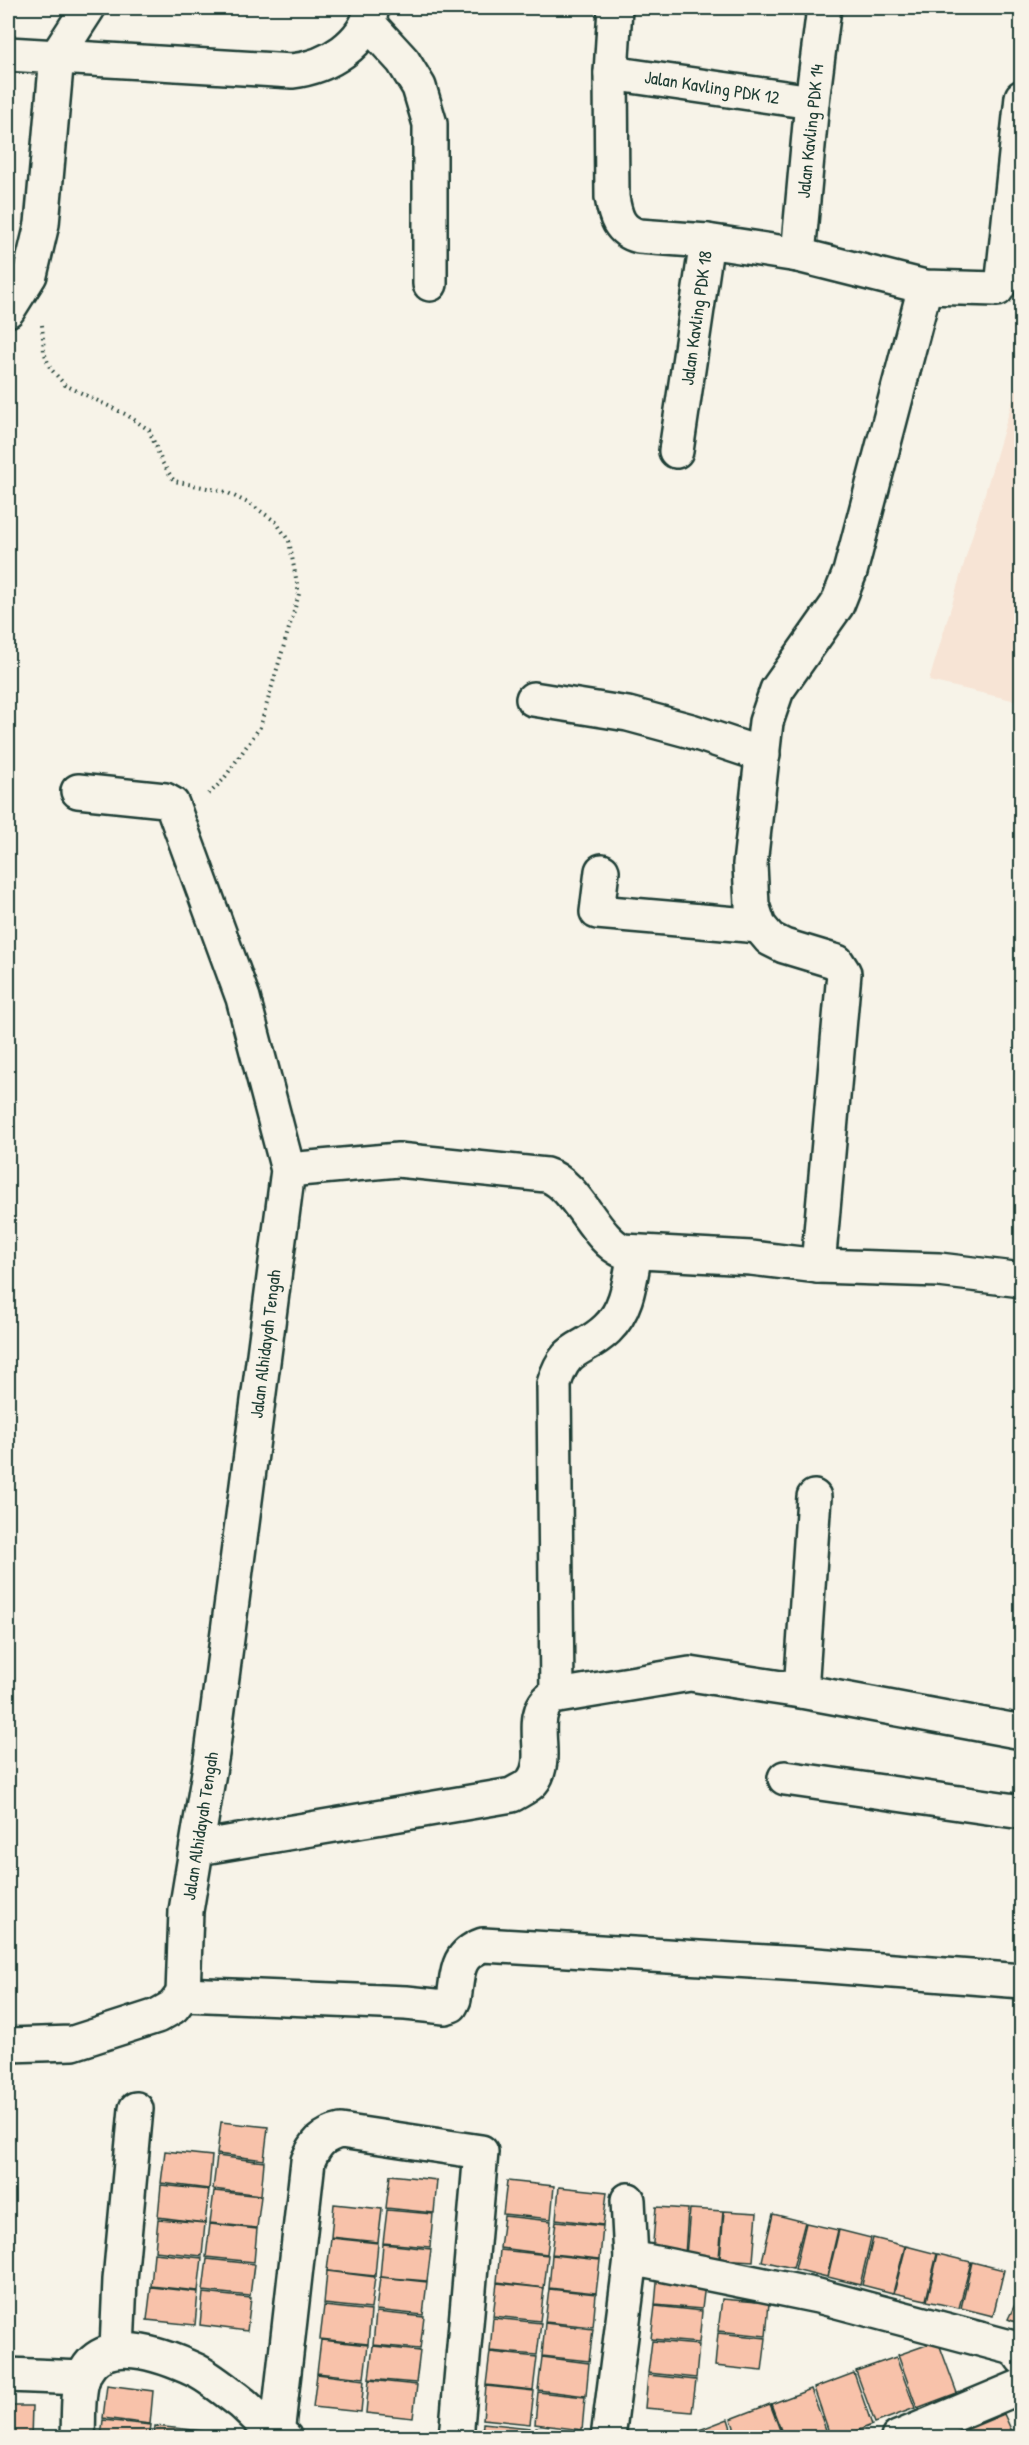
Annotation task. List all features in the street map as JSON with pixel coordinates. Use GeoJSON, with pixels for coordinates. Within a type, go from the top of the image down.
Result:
{"type":"FeatureCollection","features":[{"type":"Feature","properties":{"kind":"street"},"geometry":{"type":"LineString","coordinates":[[8,310],[30,274],[42,224],[57,56],[88,8]]}},
{"type":"Feature","properties":{"kind":"street"},"geometry":{"type":"LineString","coordinates":[[615,8],[611,73],[612,197],[615,214],[621,227],[630,234],[707,241]]}},
{"type":"Feature","properties":{"kind":"street","name":"Jalan Kavling PDK 14"},"geometry":{"type":"LineString","coordinates":[[798,255],[812,102],[824,8]]}},
{"type":"Feature","properties":{"kind":"street"},"geometry":{"type":"LineString","coordinates":[[8,54],[292,71],[310,69],[335,57],[370,16],[419,87],[430,124],[430,284]]}},
{"type":"Feature","properties":{"kind":"street","name":"Jalan Kavling PDK 12"},"geometry":{"type":"LineString","coordinates":[[611,73],[812,102]]}},
{"type":"Feature","properties":{"kind":"street","name":"Jalan Kavling PDK 18"},"geometry":{"type":"LineString","coordinates":[[675,451],[707,241],[798,255],[925,287],[994,289],[1000,285],[1022,97]]}},
{"type":"Feature","properties":{"kind":"street"},"geometry":{"type":"LineString","coordinates":[[818,1266],[844,973],[837,962],[784,946],[770,939],[759,926],[752,905],[750,864],[766,722],[777,690],[837,605],[850,572],[925,287]]}},
{"type":"Feature","properties":{"kind":"street"},"geometry":{"type":"LineString","coordinates":[[533,699],[628,714],[691,731],[763,755]]}},
{"type":"Feature","properties":{"kind":"street","name":"Jalan Alhidayah Tengah"},"geometry":{"type":"LineString","coordinates":[[78,791],[165,800],[172,804],[243,998],[288,1170],[198,1848],[186,1911],[183,1994]]}},
{"type":"Feature","properties":{"kind":"street"},"geometry":{"type":"LineString","coordinates":[[602,871],[597,912],[759,926]]}},
{"type":"Feature","properties":{"kind":"street"},"geometry":{"type":"LineString","coordinates":[[288,1170],[398,1160],[546,1175],[561,1183],[616,1247],[623,1251],[751,1258],[818,1266],[939,1270],[1022,1280]]}},
{"type":"Feature","properties":{"kind":"street"},"geometry":{"type":"LineString","coordinates":[[557,1695],[554,1384],[566,1357],[606,1330],[617,1316],[627,1296],[635,1252]]}},
{"type":"Feature","properties":{"kind":"street"},"geometry":{"type":"LineString","coordinates":[[801,1690],[814,1497]]}},
{"type":"Feature","properties":{"kind":"street"},"geometry":{"type":"LineString","coordinates":[[198,1848],[512,1795],[532,1782],[540,1765],[540,1715],[547,1700],[557,1695],[690,1674],[801,1690],[1022,1732]]}},
{"type":"Feature","properties":{"kind":"street"},"geometry":{"type":"LineString","coordinates":[[785,1778],[1022,1812]]}},
{"type":"Feature","properties":{"kind":"street"},"geometry":{"type":"LineString","coordinates":[[8,2045],[74,2043],[157,2016],[173,2007],[183,1994],[406,2003],[445,2007],[452,2005],[454,1999],[459,1963],[467,1953],[483,1946],[816,1965],[1022,1981]]}},
{"type":"Feature","properties":{"kind":"street"},"geometry":{"type":"LineString","coordinates":[[117,2349],[120,2280],[136,2109]]}},
{"type":"Feature","properties":{"kind":"street"},"geometry":{"type":"LineString","coordinates":[[281,2436],[308,2162],[314,2147],[327,2134],[341,2132],[481,2152],[456,2438]]}},
{"type":"Feature","properties":{"kind":"street"},"geometry":{"type":"LineString","coordinates":[[608,2438],[631,2258],[628,2200]]}},
{"type":"Feature","properties":{"kind":"street"},"geometry":{"type":"LineString","coordinates":[[631,2258],[818,2296],[1010,2347],[1022,2358]]}},
{"type":"Feature","properties":{"kind":"street"},"geometry":{"type":"LineString","coordinates":[[78,2438],[83,2378],[100,2355],[117,2349],[147,2354],[198,2372],[242,2403],[281,2436]]}},
{"type":"Feature","properties":{"kind":"street"},"geometry":{"type":"LineString","coordinates":[[8,2375],[83,2378]]}},
{"type":"Feature","properties":{"kind":"street"},"geometry":{"type":"LineString","coordinates":[[898,2438],[1022,2386]]}},
{"type":"Feature","properties":{"kind":"street"},"geometry":{"type":"LineString","coordinates":[[242,2403],[242,2438]]}},
{"type":"Feature","properties":{"kind":"path"},"geometry":{"type":"LineString","coordinates":[[30,274],[42,326],[44,351],[50,368],[65,385],[126,415],[149,430],[162,462],[174,482],[226,492],[252,505],[276,522],[289,541],[299,594],[260,727],[223,780],[179,824]]}},
{"type":"Feature","properties":{"kind":"shaded area"},"geometry":{"type":"Polygon","coordinates":[[[1021,372],[1021,702],[929,681],[1021,372]]]}},
{"type":"Feature","properties":{"kind":"building"},"geometry":{"type":"Polygon","coordinates":[[[221,2122],[268,2127],[264,2160],[217,2154],[221,2122]]]}},
{"type":"Feature","properties":{"kind":"building"},"geometry":{"type":"Polygon","coordinates":[[[165,2151],[212,2156],[209,2189],[161,2183],[165,2151]]]}},
{"type":"Feature","properties":{"kind":"building"},"geometry":{"type":"Polygon","coordinates":[[[217,2156],[264,2162],[261,2195],[213,2189],[217,2156]]]}},
{"type":"Feature","properties":{"kind":"building"},"geometry":{"type":"Polygon","coordinates":[[[390,2175],[437,2180],[434,2213],[386,2208],[390,2175]]]}},
{"type":"Feature","properties":{"kind":"building"},"geometry":{"type":"Polygon","coordinates":[[[507,2181],[554,2186],[551,2219],[503,2214],[507,2181]]]}},
{"type":"Feature","properties":{"kind":"building"},"geometry":{"type":"Polygon","coordinates":[[[161,2185],[209,2190],[205,2223],[158,2217],[161,2185]]]}},
{"type":"Feature","properties":{"kind":"building"},"geometry":{"type":"Polygon","coordinates":[[[559,2187],[607,2192],[603,2225],[556,2219],[559,2187]]]}},
{"type":"Feature","properties":{"kind":"building"},"geometry":{"type":"Polygon","coordinates":[[[214,2191],[261,2196],[257,2228],[210,2223],[214,2191]]]}},
{"type":"Feature","properties":{"kind":"building"},"geometry":{"type":"Polygon","coordinates":[[[334,2204],[382,2209],[378,2242],[331,2237],[334,2204]]]}},
{"type":"Feature","properties":{"kind":"building"},"geometry":{"type":"Polygon","coordinates":[[[656,2207],[688,2209],[685,2256],[652,2254],[656,2207]]]}},
{"type":"Feature","properties":{"kind":"building"},"geometry":{"type":"Polygon","coordinates":[[[690,2209],[723,2211],[719,2258],[686,2256],[690,2209]]]}},
{"type":"Feature","properties":{"kind":"building"},"geometry":{"type":"Polygon","coordinates":[[[387,2210],[433,2214],[430,2247],[383,2243],[387,2210]]]}},
{"type":"Feature","properties":{"kind":"building"},"geometry":{"type":"Polygon","coordinates":[[[724,2211],[757,2213],[753,2261],[720,2259],[724,2211]]]}},
{"type":"Feature","properties":{"kind":"building"},"geometry":{"type":"Polygon","coordinates":[[[773,2214],[805,2222],[793,2268],[762,2261],[773,2214]]]}},
{"type":"Feature","properties":{"kind":"building"},"geometry":{"type":"Polygon","coordinates":[[[504,2216],[551,2221],[547,2254],[500,2248],[504,2216]]]}},
{"type":"Feature","properties":{"kind":"building"},"geometry":{"type":"Polygon","coordinates":[[[158,2219],[205,2223],[202,2256],[155,2251],[158,2219]]]}},
{"type":"Feature","properties":{"kind":"building"},"geometry":{"type":"Polygon","coordinates":[[[556,2221],[603,2226],[600,2259],[552,2254],[556,2221]]]}},
{"type":"Feature","properties":{"kind":"building"},"geometry":{"type":"Polygon","coordinates":[[[806,2223],[838,2230],[827,2277],[795,2269],[806,2223]]]}},
{"type":"Feature","properties":{"kind":"building"},"geometry":{"type":"Polygon","coordinates":[[[210,2224],[257,2229],[254,2262],[206,2257],[210,2224]]]}},
{"type":"Feature","properties":{"kind":"building"},"geometry":{"type":"Polygon","coordinates":[[[839,2230],[871,2238],[860,2285],[828,2277],[839,2230]]]}},
{"type":"Feature","properties":{"kind":"building"},"geometry":{"type":"Polygon","coordinates":[[[331,2238],[378,2243],[375,2276],[327,2271],[331,2238]]]}},
{"type":"Feature","properties":{"kind":"building"},"geometry":{"type":"Polygon","coordinates":[[[873,2238],[905,2246],[893,2293],[862,2285],[873,2238]]]}},
{"type":"Feature","properties":{"kind":"building"},"geometry":{"type":"Polygon","coordinates":[[[383,2244],[431,2249],[427,2281],[380,2277],[383,2244]]]}},
{"type":"Feature","properties":{"kind":"building"},"geometry":{"type":"Polygon","coordinates":[[[906,2246],[937,2254],[926,2300],[894,2293],[906,2246]]]}},
{"type":"Feature","properties":{"kind":"building"},"geometry":{"type":"Polygon","coordinates":[[[500,2250],[548,2255],[544,2288],[497,2282],[500,2250]]]}},
{"type":"Feature","properties":{"kind":"building"},"geometry":{"type":"Polygon","coordinates":[[[154,2253],[202,2258],[198,2291],[151,2286],[154,2253]]]}},
{"type":"Feature","properties":{"kind":"building"},"geometry":{"type":"Polygon","coordinates":[[[938,2254],[971,2262],[959,2308],[927,2301],[938,2254]]]}},
{"type":"Feature","properties":{"kind":"building"},"geometry":{"type":"Polygon","coordinates":[[[552,2255],[600,2260],[596,2293],[549,2288],[552,2255]]]}},
{"type":"Feature","properties":{"kind":"building"},"geometry":{"type":"Polygon","coordinates":[[[207,2259],[254,2264],[250,2296],[203,2291],[207,2259]]]}},
{"type":"Feature","properties":{"kind":"building"},"geometry":{"type":"Polygon","coordinates":[[[972,2262],[1004,2270],[993,2316],[961,2308],[972,2262]]]}},
{"type":"Feature","properties":{"kind":"building"},"geometry":{"type":"Polygon","coordinates":[[[327,2271],[375,2277],[371,2309],[324,2304],[327,2271]]]}},
{"type":"Feature","properties":{"kind":"building"},"geometry":{"type":"Polygon","coordinates":[[[658,2272],[706,2276],[702,2309],[655,2305],[658,2272]]]}},
{"type":"Feature","properties":{"kind":"building"},"geometry":{"type":"Polygon","coordinates":[[[380,2277],[427,2282],[423,2315],[376,2310],[380,2277]]]}},
{"type":"Feature","properties":{"kind":"building"},"geometry":{"type":"Polygon","coordinates":[[[497,2283],[544,2288],[540,2321],[493,2316],[497,2283]]]}},
{"type":"Feature","properties":{"kind":"building"},"geometry":{"type":"Polygon","coordinates":[[[151,2287],[198,2292],[195,2325],[147,2320],[151,2287]]]}},
{"type":"Feature","properties":{"kind":"building"},"geometry":{"type":"Polygon","coordinates":[[[549,2289],[596,2294],[593,2327],[545,2322],[549,2289]]]}},
{"type":"Feature","properties":{"kind":"building"},"geometry":{"type":"Polygon","coordinates":[[[1022,2290],[1022,2325],[1008,2319],[1022,2290]]]}},
{"type":"Feature","properties":{"kind":"building"},"geometry":{"type":"Polygon","coordinates":[[[203,2293],[251,2298],[247,2331],[200,2325],[203,2293]]]}},
{"type":"Feature","properties":{"kind":"building"},"geometry":{"type":"Polygon","coordinates":[[[722,2299],[769,2303],[766,2336],[718,2331],[722,2299]]]}},
{"type":"Feature","properties":{"kind":"building"},"geometry":{"type":"Polygon","coordinates":[[[324,2306],[371,2311],[368,2344],[320,2339],[324,2306]]]}},
{"type":"Feature","properties":{"kind":"building"},"geometry":{"type":"Polygon","coordinates":[[[655,2306],[702,2311],[699,2343],[651,2339],[655,2306]]]}},
{"type":"Feature","properties":{"kind":"building"},"geometry":{"type":"Polygon","coordinates":[[[376,2312],[424,2317],[420,2349],[373,2345],[376,2312]]]}},
{"type":"Feature","properties":{"kind":"building"},"geometry":{"type":"Polygon","coordinates":[[[493,2318],[541,2323],[537,2355],[490,2351],[493,2318]]]}},
{"type":"Feature","properties":{"kind":"building"},"geometry":{"type":"Polygon","coordinates":[[[545,2323],[593,2329],[589,2361],[542,2356],[545,2323]]]}},
{"type":"Feature","properties":{"kind":"building"},"geometry":{"type":"Polygon","coordinates":[[[718,2333],[766,2338],[762,2371],[715,2366],[718,2333]]]}},
{"type":"Feature","properties":{"kind":"building"},"geometry":{"type":"Polygon","coordinates":[[[321,2340],[368,2345],[364,2378],[317,2373],[321,2340]]]}},
{"type":"Feature","properties":{"kind":"building"},"geometry":{"type":"Polygon","coordinates":[[[652,2341],[699,2345],[696,2378],[648,2373],[652,2341]]]}},
{"type":"Feature","properties":{"kind":"building"},"geometry":{"type":"Polygon","coordinates":[[[938,2341],[957,2393],[917,2408],[898,2355],[938,2341]]]}},
{"type":"Feature","properties":{"kind":"building"},"geometry":{"type":"Polygon","coordinates":[[[373,2346],[420,2351],[416,2383],[369,2379],[373,2346]]]}},
{"type":"Feature","properties":{"kind":"building"},"geometry":{"type":"Polygon","coordinates":[[[490,2352],[537,2357],[533,2390],[486,2385],[490,2352]]]}},
{"type":"Feature","properties":{"kind":"building"},"geometry":{"type":"Polygon","coordinates":[[[542,2357],[589,2363],[586,2396],[538,2390],[542,2357]]]}},
{"type":"Feature","properties":{"kind":"building"},"geometry":{"type":"Polygon","coordinates":[[[896,2357],[915,2408],[875,2423],[856,2371],[896,2357]]]}},
{"type":"Feature","properties":{"kind":"building"},"geometry":{"type":"Polygon","coordinates":[[[854,2373],[872,2425],[838,2438],[831,2438],[814,2388],[854,2373]]]}},
{"type":"Feature","properties":{"kind":"building"},"geometry":{"type":"Polygon","coordinates":[[[317,2374],[364,2380],[361,2412],[313,2407],[317,2374]]]}},
{"type":"Feature","properties":{"kind":"building"},"geometry":{"type":"Polygon","coordinates":[[[648,2375],[696,2380],[692,2412],[645,2408],[648,2375]]]}},
{"type":"Feature","properties":{"kind":"building"},"geometry":{"type":"Polygon","coordinates":[[[369,2380],[417,2385],[413,2418],[366,2413],[369,2380]]]}},
{"type":"Feature","properties":{"kind":"building"},"geometry":{"type":"Polygon","coordinates":[[[107,2385],[153,2391],[150,2424],[103,2418],[107,2385]]]}},
{"type":"Feature","properties":{"kind":"building"},"geometry":{"type":"Polygon","coordinates":[[[486,2386],[534,2391],[530,2424],[483,2419],[486,2386]]]}},
{"type":"Feature","properties":{"kind":"building"},"geometry":{"type":"Polygon","coordinates":[[[811,2389],[829,2438],[784,2438],[771,2404],[811,2389]]]}},
{"type":"Feature","properties":{"kind":"building"},"geometry":{"type":"Polygon","coordinates":[[[538,2392],[585,2397],[582,2430],[535,2424],[538,2392]]]}},
{"type":"Feature","properties":{"kind":"building"},"geometry":{"type":"Polygon","coordinates":[[[770,2404],[783,2438],[738,2438],[731,2419],[770,2404]]]}},
{"type":"Feature","properties":{"kind":"building"},"geometry":{"type":"Polygon","coordinates":[[[8,2406],[32,2406],[31,2438],[8,2438],[8,2406]]]}},
{"type":"Feature","properties":{"kind":"building"},"geometry":{"type":"Polygon","coordinates":[[[1004,2414],[1015,2438],[969,2438],[966,2430],[1004,2414]]]}},
{"type":"Feature","properties":{"kind":"building"},"geometry":{"type":"Polygon","coordinates":[[[728,2419],[734,2438],[690,2438],[689,2434],[728,2419]]]}},
{"type":"Feature","properties":{"kind":"building"},"geometry":{"type":"Polygon","coordinates":[[[103,2420],[151,2425],[149,2438],[101,2438],[103,2420]]]}},
{"type":"Feature","properties":{"kind":"building"},"geometry":{"type":"Polygon","coordinates":[[[483,2423],[530,2428],[529,2438],[482,2438],[483,2423]]]}},
{"type":"Feature","properties":{"kind":"building"},"geometry":{"type":"Polygon","coordinates":[[[155,2426],[202,2431],[202,2438],[154,2438],[155,2426]]]}},
{"type":"Feature","properties":{"kind":"building"},"geometry":{"type":"Polygon","coordinates":[[[536,2428],[583,2434],[582,2438],[535,2438],[536,2428]]]}}]}
